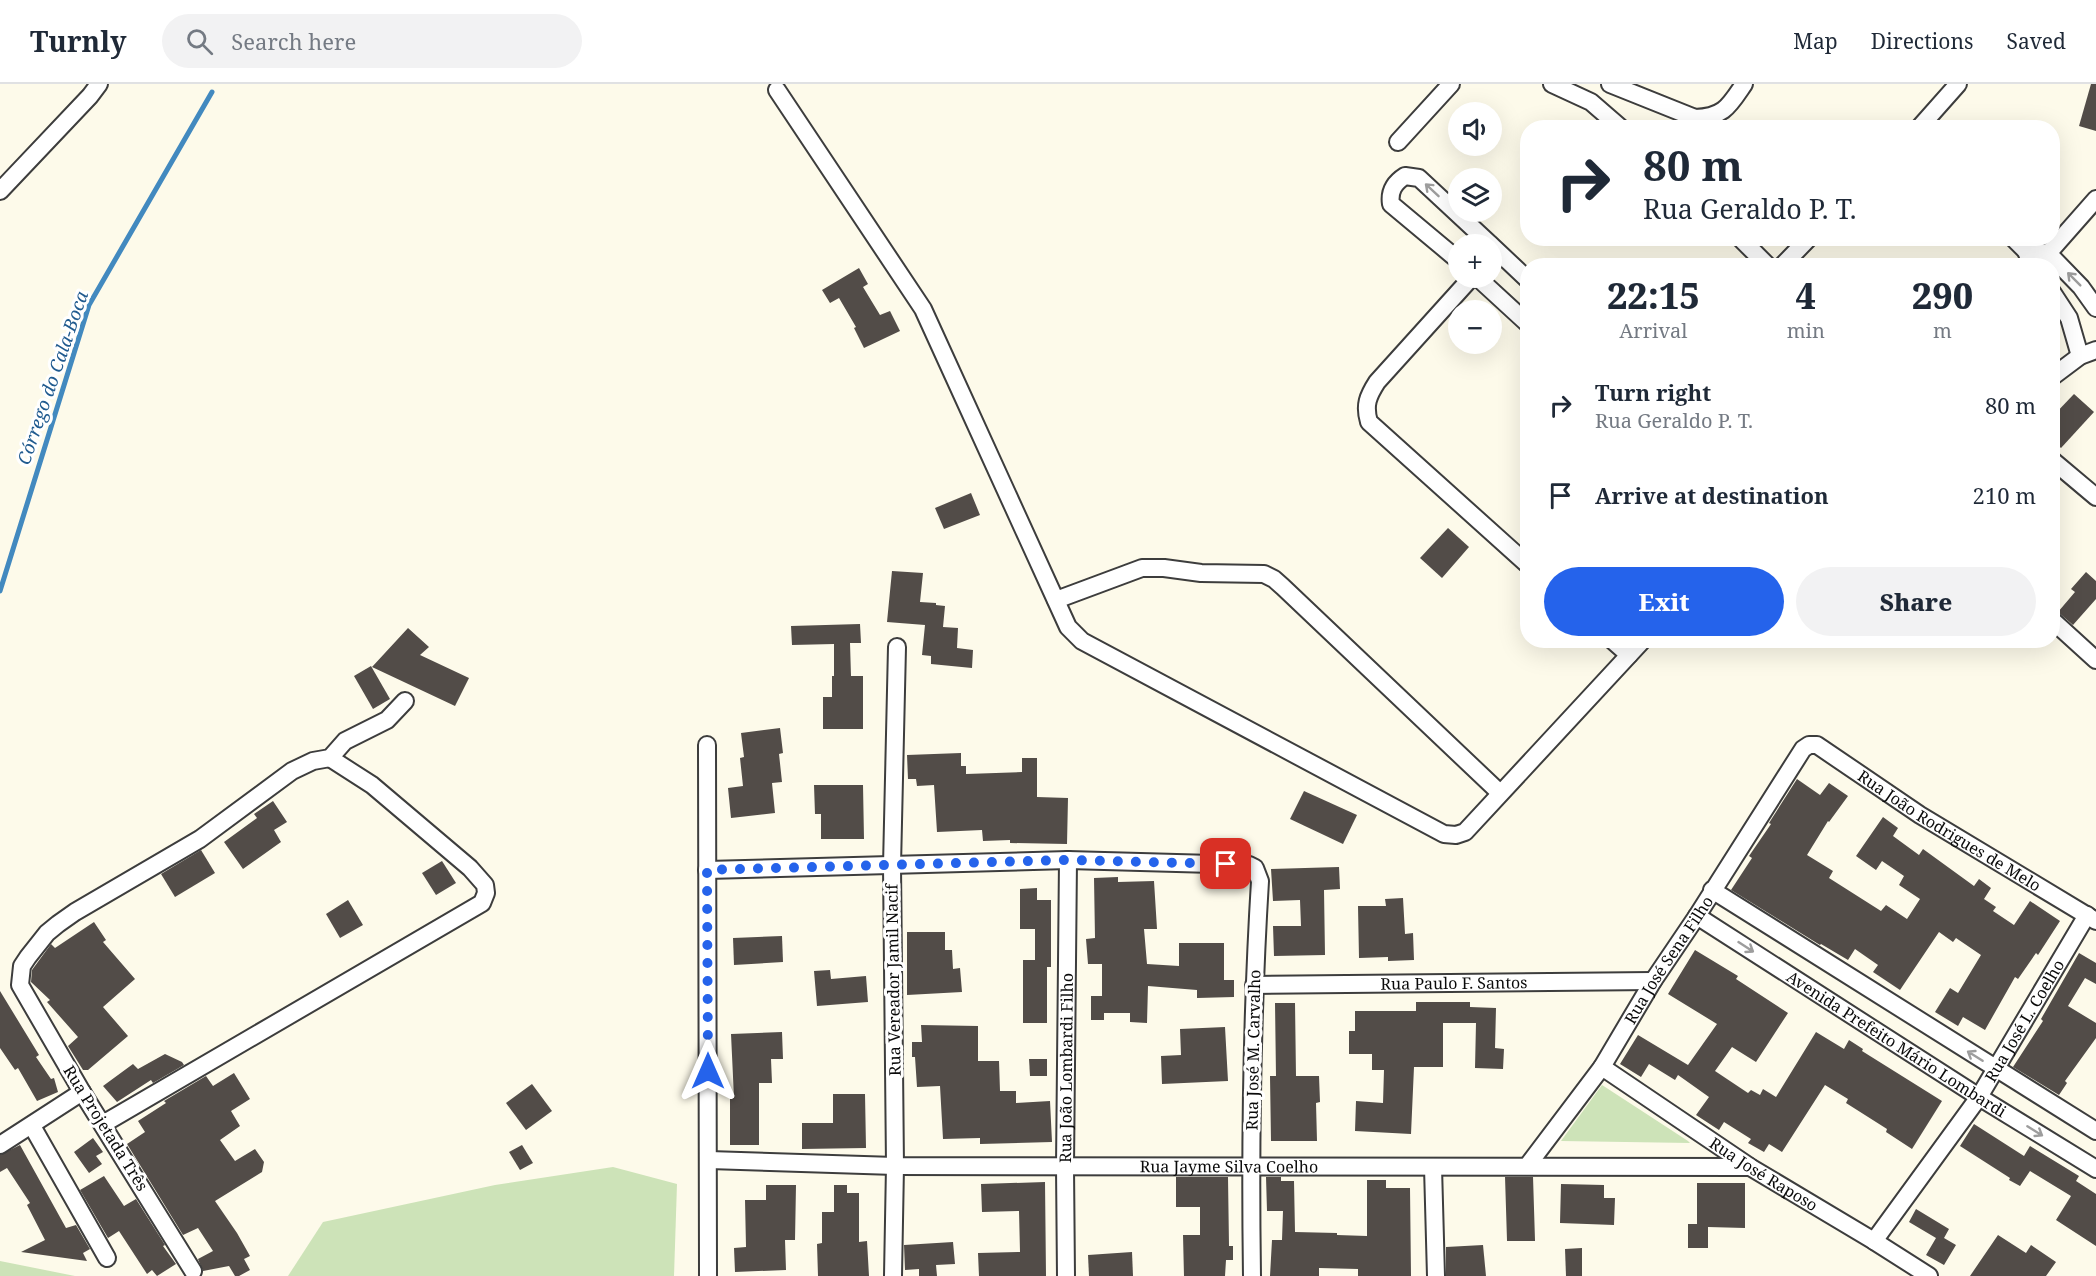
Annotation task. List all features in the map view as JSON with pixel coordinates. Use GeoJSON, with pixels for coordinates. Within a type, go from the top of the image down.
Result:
{"type":"FeatureCollection","features":[{"type":"Feature","properties":{"kind":"street"},"geometry":{"type":"LineString","coordinates":[[0,191],[99,84]]}},
{"type":"Feature","properties":{"kind":"street"},"geometry":{"type":"LineString","coordinates":[[1398,142],[1451,84]]}},
{"type":"Feature","properties":{"kind":"street"},"geometry":{"type":"LineString","coordinates":[[1552,84],[1591,102],[1612,120]]}},
{"type":"Feature","properties":{"kind":"street"},"geometry":{"type":"LineString","coordinates":[[1610,84],[1695,117],[1711,117],[1724,110],[1744,84]]}},
{"type":"Feature","properties":{"kind":"street"},"geometry":{"type":"LineString","coordinates":[[1925,120],[1958,84]]}},
{"type":"Feature","properties":{"kind":"street"},"geometry":{"type":"LineString","coordinates":[[777,90],[923,309],[1068,627],[1082,641],[1444,834],[1456,835],[1465,832],[1636,648]]}},
{"type":"Feature","properties":{"kind":"street"},"geometry":{"type":"LineString","coordinates":[[1448,252],[1391,204],[1392,187],[1398,180],[1405,176],[1419,178],[1478,234]]}},
{"type":"Feature","properties":{"kind":"street"},"geometry":{"type":"LineString","coordinates":[[2060,239],[2096,199]]}},
{"type":"Feature","properties":{"kind":"street"},"geometry":{"type":"LineString","coordinates":[[1748,246],[1760,258]]}},
{"type":"Feature","properties":{"kind":"street"},"geometry":{"type":"LineString","coordinates":[[1790,258],[1801,246]]}},
{"type":"Feature","properties":{"kind":"street"},"geometry":{"type":"LineString","coordinates":[[2019,246],[2029,258]]}},
{"type":"Feature","properties":{"kind":"street"},"geometry":{"type":"LineString","coordinates":[[2043,258],[2054,246]]}},
{"type":"Feature","properties":{"kind":"street"},"geometry":{"type":"LineString","coordinates":[[1502,256],[1520,273]]}},
{"type":"Feature","properties":{"kind":"street"},"geometry":{"type":"LineString","coordinates":[[2060,272],[2081,287],[2096,308]]}},
{"type":"Feature","properties":{"kind":"street"},"geometry":{"type":"LineString","coordinates":[[1462,288],[1377,381],[1368,397],[1365,409],[1369,422],[1520,558]]}},
{"type":"Feature","properties":{"kind":"street"},"geometry":{"type":"LineString","coordinates":[[1489,288],[1520,317]]}},
{"type":"Feature","properties":{"kind":"street"},"geometry":{"type":"LineString","coordinates":[[2060,304],[2088,353],[2060,372]]}},
{"type":"Feature","properties":{"kind":"street"},"geometry":{"type":"LineString","coordinates":[[2060,467],[2096,497]]}},
{"type":"Feature","properties":{"kind":"street"},"geometry":{"type":"LineString","coordinates":[[1056,600],[1142,568],[1164,568],[1201,573],[1264,574],[1283,587],[1500,793]]}},
{"type":"Feature","properties":{"kind":"street"},"geometry":{"type":"LineString","coordinates":[[2060,627],[2096,660]]}},
{"type":"Feature","properties":{"kind":"street","name":"Rua Vereador Jamil Nacif"},"geometry":{"type":"LineString","coordinates":[[893,1276],[895,1166],[892,866],[897,647]]}},
{"type":"Feature","properties":{"kind":"street"},"geometry":{"type":"LineString","coordinates":[[1620,648],[1629,656]]}},
{"type":"Feature","properties":{"kind":"street"},"geometry":{"type":"LineString","coordinates":[[103,1124],[482,903],[486,893],[485,885],[470,868],[372,785],[330,758],[345,741],[387,720],[405,701]]}},
{"type":"Feature","properties":{"kind":"street","name":"Rua João Rodrigues de Melo"},"geometry":{"type":"LineString","coordinates":[[1803,749],[1809,745],[1817,745],[1920,815],[2092,918]]}},
{"type":"Feature","properties":{"kind":"street"},"geometry":{"type":"LineString","coordinates":[[707,746],[708,1276]]}},
{"type":"Feature","properties":{"kind":"street","name":"Rua José Sena Filho"},"geometry":{"type":"LineString","coordinates":[[1528,1165],[1602,1067],[1653,981],[1803,749]]}},
{"type":"Feature","properties":{"kind":"street","name":"Rua Projetada Três"},"geometry":{"type":"LineString","coordinates":[[193,1271],[82,1092],[20,985],[22,966],[47,933],[75,912],[200,839],[292,771],[313,761],[330,758]]}},
{"type":"Feature","properties":{"kind":"street"},"geometry":{"type":"LineString","coordinates":[[707,870],[1068,860]]}},
{"type":"Feature","properties":{"kind":"street","name":"Rua José M. Carvalho"},"geometry":{"type":"LineString","coordinates":[[1068,860],[1249,864],[1255,868],[1260,880],[1254,985],[1252,1276]]}},
{"type":"Feature","properties":{"kind":"street","name":"Rua João Lombardi Filho"},"geometry":{"type":"LineString","coordinates":[[1066,1276],[1068,860]]}},
{"type":"Feature","properties":{"kind":"street","name":"Avenida Prefeito Mário Lombardi"},"geometry":{"type":"LineString","coordinates":[[1712,891],[2096,1131]]}},
{"type":"Feature","properties":{"kind":"street","name":"Avenida Prefeito Mário Lombardi"},"geometry":{"type":"LineString","coordinates":[[1697,916],[1979,1097],[2096,1169]]}},
{"type":"Feature","properties":{"kind":"street","name":"Rua José L. Coelho"},"geometry":{"type":"LineString","coordinates":[[1874,1241],[1979,1097],[2092,918]]}},
{"type":"Feature","properties":{"kind":"street","name":"Rua Paulo F. Santos"},"geometry":{"type":"LineString","coordinates":[[1254,985],[1653,981]]}},
{"type":"Feature","properties":{"kind":"street","name":"Rua José Raposo"},"geometry":{"type":"LineString","coordinates":[[1602,1067],[1750,1167],[1929,1276]]}},
{"type":"Feature","properties":{"kind":"street"},"geometry":{"type":"LineString","coordinates":[[0,1145],[82,1092]]}},
{"type":"Feature","properties":{"kind":"street"},"geometry":{"type":"LineString","coordinates":[[32,1126],[107,1258]]}},
{"type":"Feature","properties":{"kind":"street","name":"Rua Jayme Silva Coelho"},"geometry":{"type":"LineString","coordinates":[[709,1160],[895,1166],[1750,1167]]}},
{"type":"Feature","properties":{"kind":"street"},"geometry":{"type":"LineString","coordinates":[[1433,1167],[1436,1276]]}},
{"type":"Feature","properties":{"kind":"green space"},"geometry":{"type":"Polygon","coordinates":[[[1602,1085],[1688,1141],[1690,1143],[1561,1141],[1602,1085]]]}},
{"type":"Feature","properties":{"kind":"green space"},"geometry":{"type":"Polygon","coordinates":[[[613,1167],[677,1184],[674,1276],[288,1276],[323,1222],[495,1185],[613,1167]]]}},
{"type":"Feature","properties":{"kind":"green space"},"geometry":{"type":"Polygon","coordinates":[[[0,1261],[75,1276],[0,1276],[0,1261]]]}},
{"type":"Feature","properties":{"kind":"building"},"geometry":{"type":"Polygon","coordinates":[[[2091,84],[2096,84],[2096,131],[2079,126],[2091,84]]]}},
{"type":"Feature","properties":{"kind":"building"},"geometry":{"type":"Polygon","coordinates":[[[859,268],[868,284],[863,287],[880,315],[890,311],[900,331],[864,348],[854,328],[856,327],[839,298],[830,303],[822,290],[859,268]]]}},
{"type":"Feature","properties":{"kind":"building"},"geometry":{"type":"Polygon","coordinates":[[[2074,394],[2094,412],[2061,448],[2060,447],[2060,409],[2074,394]]]}},
{"type":"Feature","properties":{"kind":"building"},"geometry":{"type":"Polygon","coordinates":[[[971,493],[980,515],[944,529],[935,508],[971,493]]]}},
{"type":"Feature","properties":{"kind":"building"},"geometry":{"type":"Polygon","coordinates":[[[1448,528],[1469,547],[1442,578],[1420,558],[1448,528]]]}},
{"type":"Feature","properties":{"kind":"building"},"geometry":{"type":"Polygon","coordinates":[[[892,571],[923,573],[920,602],[945,606],[943,627],[958,628],[957,648],[973,650],[972,668],[931,664],[931,656],[922,655],[925,625],[887,622],[892,571]]]}},
{"type":"Feature","properties":{"kind":"building"},"geometry":{"type":"Polygon","coordinates":[[[2086,572],[2096,581],[2096,599],[2073,625],[2060,614],[2060,610],[2075,592],[2071,589],[2086,572]]]}},
{"type":"Feature","properties":{"kind":"building"},"geometry":{"type":"Polygon","coordinates":[[[860,624],[861,643],[850,643],[851,676],[863,676],[863,729],[823,729],[823,697],[832,697],[834,644],[792,645],[791,626],[860,624]]]}},
{"type":"Feature","properties":{"kind":"building"},"geometry":{"type":"Polygon","coordinates":[[[408,628],[429,647],[420,655],[469,678],[455,706],[372,667],[408,628]]]}},
{"type":"Feature","properties":{"kind":"building"},"geometry":{"type":"Polygon","coordinates":[[[371,666],[390,699],[373,709],[354,676],[371,666]]]}},
{"type":"Feature","properties":{"kind":"building"},"geometry":{"type":"Polygon","coordinates":[[[780,728],[783,753],[779,754],[782,782],[772,783],[775,813],[731,818],[728,788],[743,786],[740,758],[744,757],[741,733],[780,728]]]}},
{"type":"Feature","properties":{"kind":"building"},"geometry":{"type":"Polygon","coordinates":[[[961,753],[961,766],[966,766],[966,774],[1022,772],[1022,758],[1037,758],[1037,797],[1068,798],[1067,844],[1010,843],[1010,840],[983,841],[982,830],[937,832],[934,785],[917,786],[916,779],[908,779],[907,755],[961,753]]]}},
{"type":"Feature","properties":{"kind":"building"},"geometry":{"type":"Polygon","coordinates":[[[1797,779],[1820,795],[1829,783],[1848,796],[1828,821],[1807,855],[1833,871],[1829,878],[1881,911],[1886,905],[1907,919],[1920,899],[1899,885],[1904,876],[1882,861],[1876,870],[1856,856],[1883,817],[1898,828],[1893,836],[1919,855],[1923,849],[1974,886],[1979,879],[1991,888],[1984,899],[1996,907],[1993,911],[2014,925],[2030,901],[2060,921],[2038,955],[2036,953],[2018,979],[2015,977],[1985,1030],[1963,1017],[1958,1026],[1935,1012],[1950,988],[1958,993],[1981,955],[1956,938],[1953,942],[1939,932],[1900,990],[1873,972],[1878,965],[1855,949],[1848,960],[1731,890],[1752,858],[1749,856],[1797,779]]]}},
{"type":"Feature","properties":{"kind":"building"},"geometry":{"type":"Polygon","coordinates":[[[814,785],[863,785],[864,839],[821,839],[821,814],[815,814],[814,785]]]}},
{"type":"Feature","properties":{"kind":"building"},"geometry":{"type":"Polygon","coordinates":[[[1304,791],[1357,815],[1343,844],[1290,819],[1304,791]]]}},
{"type":"Feature","properties":{"kind":"building"},"geometry":{"type":"Polygon","coordinates":[[[273,801],[287,822],[274,830],[281,842],[243,869],[224,842],[257,818],[254,814],[273,801]]]}},
{"type":"Feature","properties":{"kind":"building"},"geometry":{"type":"Polygon","coordinates":[[[201,850],[215,873],[175,897],[161,874],[201,850]]]}},
{"type":"Feature","properties":{"kind":"building"},"geometry":{"type":"Polygon","coordinates":[[[442,861],[456,883],[436,895],[422,873],[442,861]]]}},
{"type":"Feature","properties":{"kind":"building"},"geometry":{"type":"Polygon","coordinates":[[[1339,867],[1340,889],[1324,890],[1325,955],[1274,956],[1273,926],[1301,926],[1300,900],[1273,901],[1271,869],[1339,867]]]}},
{"type":"Feature","properties":{"kind":"building"},"geometry":{"type":"Polygon","coordinates":[[[1118,877],[1118,882],[1154,881],[1157,929],[1144,929],[1147,964],[1179,966],[1179,943],[1224,943],[1224,980],[1234,980],[1234,997],[1197,998],[1197,990],[1148,986],[1147,1023],[1130,1022],[1130,1013],[1104,1013],[1104,1020],[1091,1020],[1091,996],[1102,996],[1102,964],[1088,964],[1086,939],[1095,938],[1094,878],[1118,877]]]}},
{"type":"Feature","properties":{"kind":"building"},"geometry":{"type":"Polygon","coordinates":[[[1037,888],[1037,900],[1051,900],[1051,967],[1047,967],[1047,1023],[1023,1023],[1023,960],[1035,960],[1035,929],[1020,929],[1020,889],[1037,888]]]}},
{"type":"Feature","properties":{"kind":"building"},"geometry":{"type":"Polygon","coordinates":[[[1403,898],[1405,934],[1413,933],[1414,960],[1388,961],[1388,957],[1359,958],[1358,906],[1386,906],[1385,899],[1403,898]]]}},
{"type":"Feature","properties":{"kind":"building"},"geometry":{"type":"Polygon","coordinates":[[[348,900],[363,925],[340,938],[326,914],[348,900]]]}},
{"type":"Feature","properties":{"kind":"building"},"geometry":{"type":"Polygon","coordinates":[[[94,922],[106,940],[103,942],[135,979],[103,1007],[128,1036],[88,1070],[83,1070],[68,1046],[78,1037],[47,1002],[50,1000],[31,982],[32,970],[51,944],[55,948],[94,922]]]}},
{"type":"Feature","properties":{"kind":"building"},"geometry":{"type":"Polygon","coordinates":[[[907,932],[945,932],[945,950],[952,950],[953,969],[960,968],[962,992],[907,995],[907,932]]]}},
{"type":"Feature","properties":{"kind":"building"},"geometry":{"type":"Polygon","coordinates":[[[782,936],[783,962],[734,965],[733,938],[782,936]]]}},
{"type":"Feature","properties":{"kind":"building"},"geometry":{"type":"Polygon","coordinates":[[[1695,950],[1738,976],[1736,979],[1788,1013],[1756,1062],[1732,1047],[1715,1071],[1748,1093],[1751,1090],[1760,1095],[1763,1089],[1776,1097],[1816,1032],[1844,1049],[1849,1040],[1863,1049],[1862,1051],[1942,1101],[1912,1149],[1886,1132],[1887,1129],[1846,1103],[1848,1099],[1825,1085],[1782,1152],[1769,1144],[1764,1152],[1748,1143],[1751,1139],[1724,1122],[1719,1130],[1696,1115],[1709,1097],[1678,1075],[1675,1080],[1649,1064],[1641,1077],[1620,1064],[1638,1035],[1688,1065],[1717,1024],[1668,994],[1695,950]]]}},
{"type":"Feature","properties":{"kind":"building"},"geometry":{"type":"Polygon","coordinates":[[[2079,953],[2096,963],[2096,984],[2085,978],[2068,1006],[2096,1023],[2096,1038],[2065,1081],[2067,1083],[2059,1095],[2013,1067],[2043,1021],[2041,1019],[2079,953]]]}},
{"type":"Feature","properties":{"kind":"building"},"geometry":{"type":"Polygon","coordinates":[[[830,970],[831,979],[866,976],[868,1002],[817,1006],[814,971],[830,970]]]}},
{"type":"Feature","properties":{"kind":"building"},"geometry":{"type":"Polygon","coordinates":[[[0,991],[39,1055],[36,1057],[51,1079],[54,1078],[58,1092],[37,1101],[18,1068],[15,1070],[0,1048],[0,991]]]}},
{"type":"Feature","properties":{"kind":"building"},"geometry":{"type":"Polygon","coordinates":[[[1416,1002],[1470,1002],[1470,1007],[1496,1008],[1495,1048],[1504,1049],[1503,1069],[1475,1068],[1476,1023],[1443,1023],[1443,1067],[1414,1067],[1411,1134],[1355,1131],[1356,1101],[1383,1103],[1384,1070],[1372,1070],[1372,1054],[1349,1054],[1349,1031],[1355,1031],[1355,1011],[1416,1011],[1416,1002]]]}},
{"type":"Feature","properties":{"kind":"building"},"geometry":{"type":"Polygon","coordinates":[[[1275,1003],[1295,1003],[1296,1076],[1319,1076],[1320,1102],[1316,1103],[1317,1141],[1271,1141],[1270,1076],[1276,1076],[1275,1003]]]}},
{"type":"Feature","properties":{"kind":"building"},"geometry":{"type":"Polygon","coordinates":[[[921,1025],[978,1026],[978,1061],[999,1061],[1000,1091],[1016,1091],[1016,1103],[1050,1101],[1052,1142],[980,1144],[980,1138],[943,1139],[940,1086],[917,1087],[912,1042],[922,1042],[921,1025]]]}},
{"type":"Feature","properties":{"kind":"building"},"geometry":{"type":"Polygon","coordinates":[[[1225,1027],[1228,1081],[1162,1084],[1161,1056],[1181,1055],[1180,1029],[1225,1027]]]}},
{"type":"Feature","properties":{"kind":"building"},"geometry":{"type":"Polygon","coordinates":[[[782,1032],[783,1059],[771,1059],[772,1083],[759,1083],[759,1145],[730,1145],[730,1098],[734,1098],[731,1034],[782,1032]]]}},
{"type":"Feature","properties":{"kind":"building"},"geometry":{"type":"Polygon","coordinates":[[[165,1054],[184,1065],[153,1083],[151,1080],[117,1102],[103,1086],[133,1064],[138,1069],[165,1054]]]}},
{"type":"Feature","properties":{"kind":"building"},"geometry":{"type":"Polygon","coordinates":[[[1029,1059],[1047,1059],[1047,1076],[1030,1076],[1029,1059]]]}},
{"type":"Feature","properties":{"kind":"building"},"geometry":{"type":"Polygon","coordinates":[[[234,1073],[250,1099],[231,1111],[240,1126],[220,1140],[235,1161],[255,1149],[264,1162],[262,1172],[215,1201],[250,1256],[244,1259],[250,1270],[239,1276],[235,1276],[229,1266],[203,1271],[198,1259],[213,1251],[198,1228],[183,1235],[127,1144],[145,1132],[138,1121],[166,1103],[164,1101],[206,1076],[213,1086],[234,1073]]]}},
{"type":"Feature","properties":{"kind":"building"},"geometry":{"type":"Polygon","coordinates":[[[532,1084],[552,1111],[526,1130],[506,1103],[532,1084]]]}},
{"type":"Feature","properties":{"kind":"building"},"geometry":{"type":"Polygon","coordinates":[[[833,1094],[865,1094],[866,1148],[802,1149],[802,1123],[833,1123],[833,1094]]]}},
{"type":"Feature","properties":{"kind":"building"},"geometry":{"type":"Polygon","coordinates":[[[1974,1124],[2024,1156],[2030,1146],[2079,1176],[2076,1181],[2096,1194],[2096,1246],[2056,1220],[2071,1196],[2030,1171],[2020,1186],[1960,1146],[1974,1124]]]}},
{"type":"Feature","properties":{"kind":"building"},"geometry":{"type":"Polygon","coordinates":[[[93,1138],[103,1152],[96,1156],[102,1164],[89,1173],[74,1152],[93,1138]]]}},
{"type":"Feature","properties":{"kind":"building"},"geometry":{"type":"Polygon","coordinates":[[[20,1145],[66,1228],[76,1225],[90,1249],[83,1253],[87,1261],[21,1252],[45,1240],[27,1205],[30,1203],[7,1168],[0,1172],[0,1155],[20,1145]]]}},
{"type":"Feature","properties":{"kind":"building"},"geometry":{"type":"Polygon","coordinates":[[[522,1145],[533,1163],[520,1170],[509,1152],[522,1145]]]}},
{"type":"Feature","properties":{"kind":"building"},"geometry":{"type":"Polygon","coordinates":[[[104,1176],[124,1206],[136,1199],[176,1264],[157,1276],[152,1270],[147,1274],[119,1231],[108,1238],[80,1190],[104,1176]]]}},
{"type":"Feature","properties":{"kind":"building"},"geometry":{"type":"Polygon","coordinates":[[[1176,1177],[1228,1177],[1229,1246],[1233,1246],[1233,1260],[1226,1260],[1225,1276],[1184,1276],[1183,1235],[1200,1235],[1200,1207],[1176,1207],[1176,1177]]]}},
{"type":"Feature","properties":{"kind":"building"},"geometry":{"type":"Polygon","coordinates":[[[1266,1177],[1281,1177],[1281,1181],[1294,1181],[1295,1232],[1367,1236],[1367,1180],[1386,1180],[1386,1188],[1410,1188],[1411,1276],[1358,1276],[1358,1269],[1319,1268],[1319,1276],[1270,1276],[1272,1240],[1282,1240],[1283,1211],[1267,1211],[1266,1177]]]}},
{"type":"Feature","properties":{"kind":"building"},"geometry":{"type":"Polygon","coordinates":[[[1505,1177],[1533,1177],[1535,1241],[1507,1241],[1505,1177]]]}},
{"type":"Feature","properties":{"kind":"building"},"geometry":{"type":"Polygon","coordinates":[[[1045,1182],[1046,1276],[979,1276],[978,1253],[1020,1252],[1019,1211],[982,1212],[981,1184],[1045,1182]]]}},
{"type":"Feature","properties":{"kind":"building"},"geometry":{"type":"Polygon","coordinates":[[[1697,1183],[1745,1183],[1745,1228],[1708,1227],[1708,1248],[1688,1248],[1688,1224],[1697,1224],[1697,1183]]]}},
{"type":"Feature","properties":{"kind":"building"},"geometry":{"type":"Polygon","coordinates":[[[1561,1184],[1604,1185],[1604,1198],[1615,1198],[1614,1225],[1560,1223],[1561,1184]]]}},
{"type":"Feature","properties":{"kind":"building"},"geometry":{"type":"Polygon","coordinates":[[[766,1185],[796,1185],[795,1240],[785,1240],[786,1270],[735,1272],[734,1248],[746,1247],[745,1200],[766,1200],[766,1185]]]}},
{"type":"Feature","properties":{"kind":"building"},"geometry":{"type":"Polygon","coordinates":[[[834,1185],[847,1185],[847,1193],[859,1193],[859,1242],[867,1241],[869,1276],[818,1276],[817,1244],[822,1243],[822,1212],[834,1212],[834,1185]]]}},
{"type":"Feature","properties":{"kind":"building"},"geometry":{"type":"Polygon","coordinates":[[[1916,1209],[1949,1229],[1944,1238],[1956,1245],[1944,1265],[1926,1255],[1936,1238],[1909,1222],[1916,1209]]]}},
{"type":"Feature","properties":{"kind":"building"},"geometry":{"type":"Polygon","coordinates":[[[1998,1235],[2026,1253],[2031,1245],[2056,1262],[2046,1276],[1970,1276],[1998,1235]]]}},
{"type":"Feature","properties":{"kind":"building"},"geometry":{"type":"Polygon","coordinates":[[[953,1242],[955,1264],[936,1265],[937,1276],[919,1276],[919,1269],[905,1270],[904,1245],[953,1242]]]}},
{"type":"Feature","properties":{"kind":"building"},"geometry":{"type":"Polygon","coordinates":[[[1483,1245],[1486,1276],[1446,1276],[1446,1247],[1483,1245]]]}},
{"type":"Feature","properties":{"kind":"building"},"geometry":{"type":"Polygon","coordinates":[[[1582,1248],[1582,1276],[1566,1276],[1565,1249],[1582,1248]]]}},
{"type":"Feature","properties":{"kind":"building"},"geometry":{"type":"Polygon","coordinates":[[[1132,1252],[1133,1276],[1089,1276],[1088,1255],[1132,1252]]]}},
{"type":"Feature","properties":{"kind":"waterway","name":"Córrego do Cala-Boca"},"geometry":{"type":"LineString","coordinates":[[0,591],[89,305],[212,92]]}},
{"type":"Feature","properties":{"kind":"route"},"geometry":{"type":"LineString","coordinates":[[708,1071],[707,870],[1068,860],[1226,864]]}}]}
